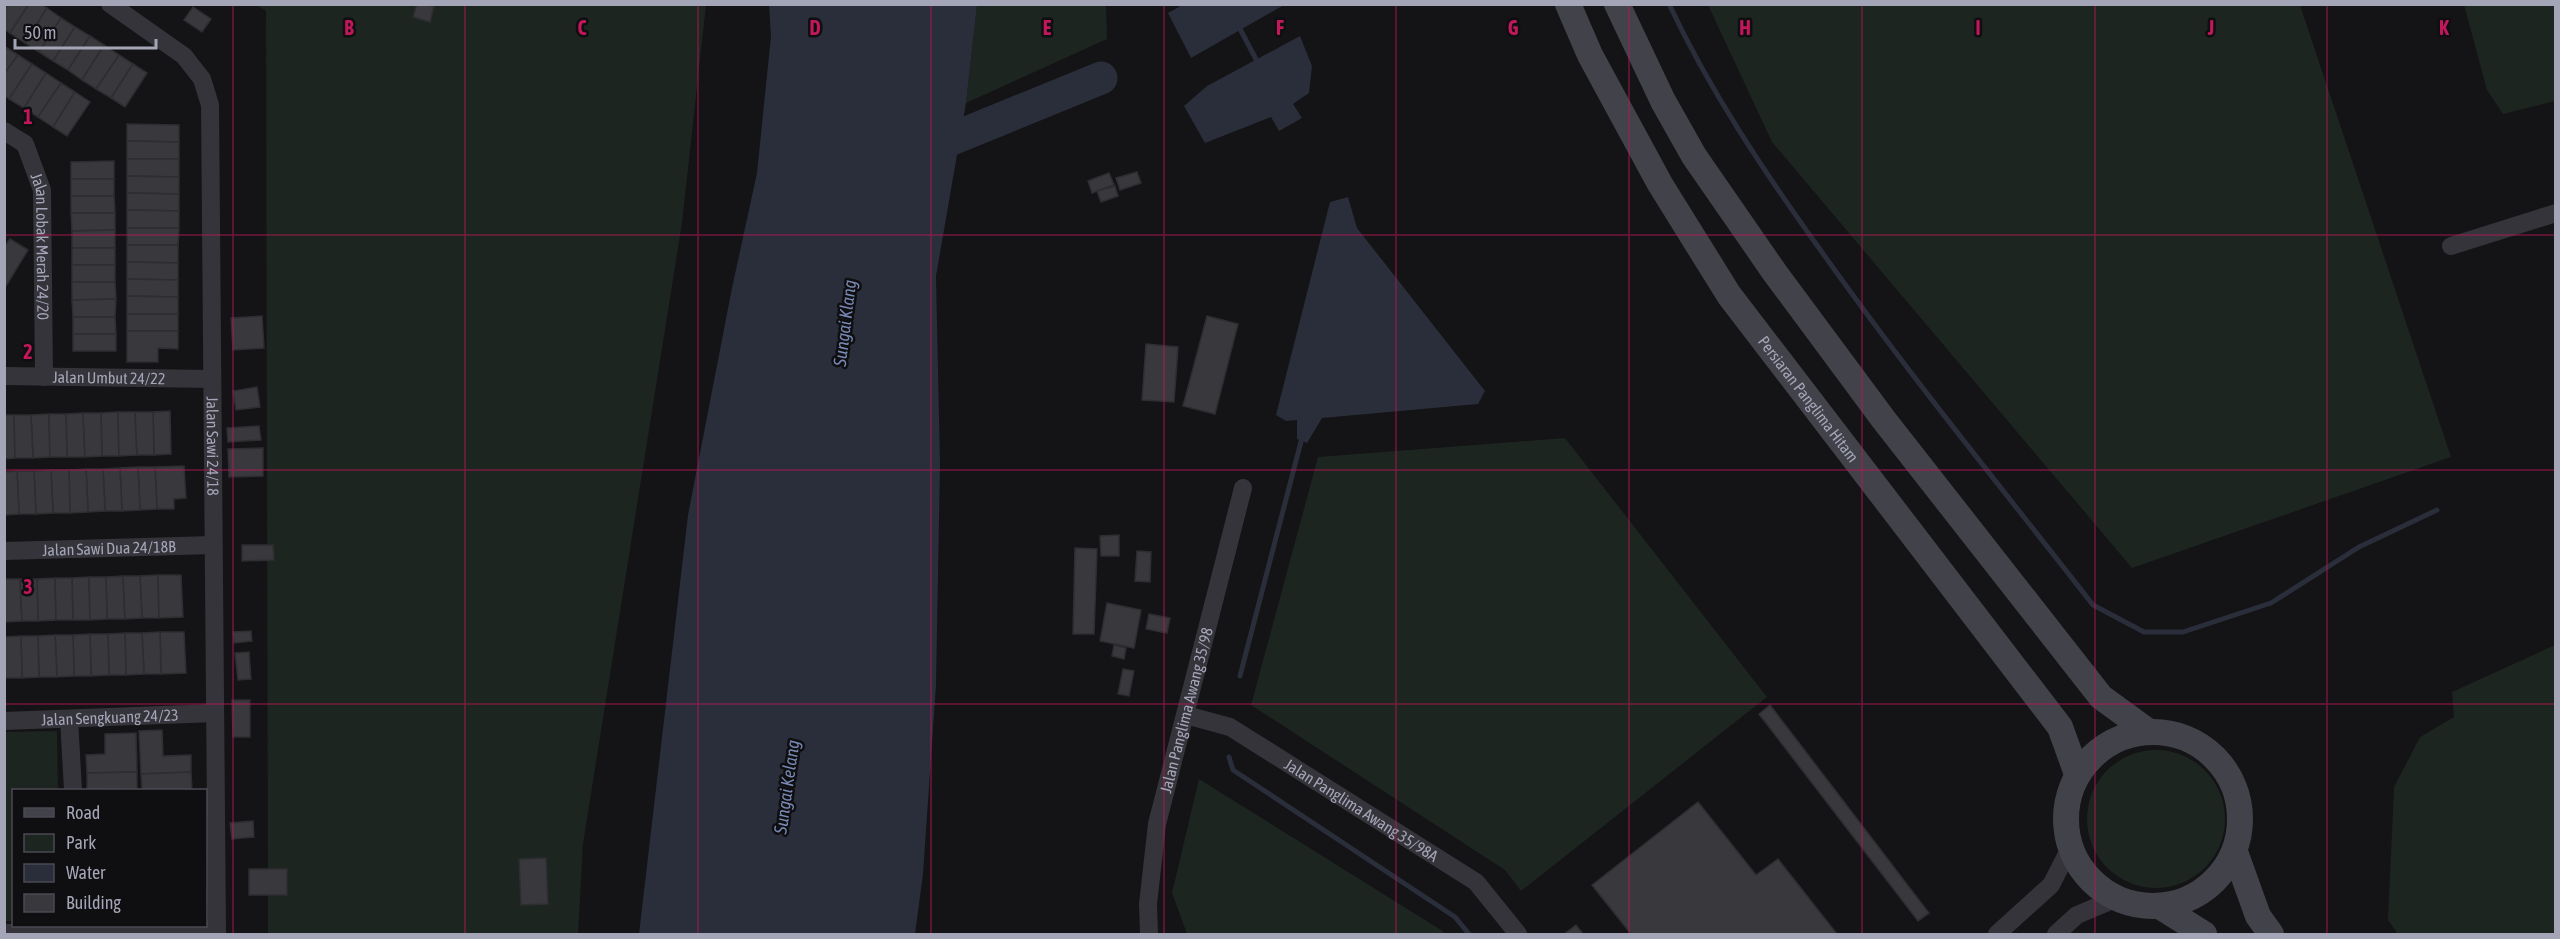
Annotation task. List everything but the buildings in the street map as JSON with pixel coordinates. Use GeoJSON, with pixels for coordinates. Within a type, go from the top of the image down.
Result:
{"type":"FeatureCollection","features":[{"type":"Feature","properties":{"kind":"main road","name":"Persiaran Panglima Hitam"},"geometry":{"type":"LineString","coordinates":[[1568,4],[1590,55],[1660,184],[1729,295],[2060,727],[2077,774]]}},
{"type":"Feature","properties":{"kind":"main road"},"geometry":{"type":"LineString","coordinates":[[1617,4],[1657,90],[1694,156],[1775,273],[1884,420],[2101,697],[2149,732]]}},
{"type":"Feature","properties":{"kind":"main road"},"geometry":{"type":"LineString","coordinates":[[2149,732],[2172,734],[2193,742],[2212,755],[2226,771],[2235,789],[2240,810],[2240,831],[2235,852],[2226,869],[2213,884],[2179,903],[2161,907],[2137,906],[2115,898],[2087,878],[2070,848],[2065,823],[2067,798],[2077,774],[2096,752],[2121,738],[2149,732]]}},
{"type":"Feature","properties":{"kind":"main road"},"geometry":{"type":"LineString","coordinates":[[2235,852],[2258,916],[2271,934]]}},
{"type":"Feature","properties":{"kind":"main road"},"geometry":{"type":"LineString","coordinates":[[2161,907],[2204,934]]}},
{"type":"Feature","properties":{"kind":"street","name":"Jalan Sawi 24/18"},"geometry":{"type":"LineString","coordinates":[[110,4],[184,56],[202,79],[210,105],[217,932]]}},
{"type":"Feature","properties":{"kind":"street","name":"Jalan Lobak Merah 24/20"},"geometry":{"type":"LineString","coordinates":[[4,130],[25,144],[42,190],[44,377]]}},
{"type":"Feature","properties":{"kind":"street"},"geometry":{"type":"LineString","coordinates":[[2451,246],[2556,213]]}},
{"type":"Feature","properties":{"kind":"street","name":"Jalan Umbut 24/22"},"geometry":{"type":"LineString","coordinates":[[4,376],[212,379]]}},
{"type":"Feature","properties":{"kind":"street","name":"Jalan Panglima Awang 35/98"},"geometry":{"type":"LineString","coordinates":[[1149,934],[1148,904],[1157,824],[1243,488]]}},
{"type":"Feature","properties":{"kind":"street","name":"Jalan Sawi Dua 24/18B"},"geometry":{"type":"LineString","coordinates":[[4,551],[213,545]]}},
{"type":"Feature","properties":{"kind":"street","name":"Jalan Sengkuang 24/23"},"geometry":{"type":"LineString","coordinates":[[4,721],[215,713]]}},
{"type":"Feature","properties":{"kind":"street","name":"Jalan Panglima Awang 35/98A"},"geometry":{"type":"LineString","coordinates":[[1186,715],[1230,727],[1476,882],[1518,934]]}},
{"type":"Feature","properties":{"kind":"street"},"geometry":{"type":"LineString","coordinates":[[69,719],[73,789]]}},
{"type":"Feature","properties":{"kind":"street"},"geometry":{"type":"LineString","coordinates":[[1997,934],[2051,885],[2070,848]]}},
{"type":"Feature","properties":{"kind":"street"},"geometry":{"type":"LineString","coordinates":[[2056,934],[2077,915],[2115,898]]}},
{"type":"Feature","properties":{"kind":"street"},"geometry":{"type":"LineString","coordinates":[[4,933],[81,929],[217,932]]}},
{"type":"Feature","properties":{"kind":"green space"},"geometry":{"type":"Polygon","coordinates":[[[256,5],[706,5],[682,223],[583,844],[578,934],[268,934],[266,11],[256,5]]]}},
{"type":"Feature","properties":{"kind":"green space"},"geometry":{"type":"Polygon","coordinates":[[[977,5],[1106,5],[1107,39],[966,103],[977,5]]]}},
{"type":"Feature","properties":{"kind":"green space"},"geometry":{"type":"Polygon","coordinates":[[[1708,5],[2300,5],[2451,457],[2132,568],[1772,142],[1708,5]]]}},
{"type":"Feature","properties":{"kind":"green space"},"geometry":{"type":"Polygon","coordinates":[[[2464,5],[2555,5],[2555,101],[2503,114],[2487,90],[2464,5]]]}},
{"type":"Feature","properties":{"kind":"green space"},"geometry":{"type":"Polygon","coordinates":[[[1565,438],[1767,697],[1521,891],[1505,870],[1251,705],[1318,457],[1565,438]]]}},
{"type":"Feature","properties":{"kind":"green space"},"geometry":{"type":"Polygon","coordinates":[[[2555,645],[2555,934],[2398,934],[2388,920],[2394,787],[2420,737],[2454,717],[2452,692],[2555,645]]]}},
{"type":"Feature","properties":{"kind":"green space"},"geometry":{"type":"Polygon","coordinates":[[[57,731],[58,789],[12,789],[12,921],[5,921],[5,732],[57,731]]]}},
{"type":"Feature","properties":{"kind":"green space"},"geometry":{"type":"Polygon","coordinates":[[[2156,750],[2183,755],[2195,761],[2205,770],[2214,780],[2220,792],[2225,819],[2220,846],[2214,858],[2205,868],[2195,877],[2183,883],[2156,888],[2129,883],[2117,877],[2107,868],[2098,858],[2092,846],[2087,819],[2092,792],[2098,780],[2107,770],[2117,761],[2129,755],[2156,750]]]}},
{"type":"Feature","properties":{"kind":"green space"},"geometry":{"type":"Polygon","coordinates":[[[1199,779],[1445,934],[1187,934],[1172,893],[1199,779]]]}},
{"type":"Feature","properties":{"kind":"water"},"geometry":{"type":"Polygon","coordinates":[[[1184,4],[1284,5],[1191,58],[1168,13],[1184,4]]]}},
{"type":"Feature","properties":{"kind":"water"},"geometry":{"type":"Polygon","coordinates":[[[769,5],[977,5],[966,103],[936,276],[940,464],[936,685],[923,874],[915,934],[639,934],[688,515],[757,173],[771,36],[769,5]]]}},
{"type":"Feature","properties":{"kind":"water"},"geometry":{"type":"Polygon","coordinates":[[[1300,36],[1312,66],[1309,93],[1293,104],[1302,118],[1279,131],[1271,117],[1205,143],[1184,106],[1207,86],[1300,36]]]}},
{"type":"Feature","properties":{"kind":"water"},"geometry":{"type":"Polygon","coordinates":[[[1348,197],[1357,228],[1485,391],[1478,404],[1322,418],[1307,443],[1297,439],[1297,420],[1286,421],[1276,415],[1330,202],[1348,197]]]}},
{"type":"Feature","properties":{"kind":"waterway"},"geometry":{"type":"LineString","coordinates":[[1669,4],[1720,99],[1798,219],[1920,384],[2093,605],[2144,632],[2183,632],[2271,603],[2359,547],[2437,510]]}},
{"type":"Feature","properties":{"kind":"waterway"},"geometry":{"type":"LineString","coordinates":[[1238,25],[1259,65]]}},
{"type":"Feature","properties":{"kind":"waterway"},"geometry":{"type":"LineString","coordinates":[[920,152],[1101,78]]}},
{"type":"Feature","properties":{"kind":"waterway"},"geometry":{"type":"LineString","coordinates":[[1240,676],[1303,434]]}},
{"type":"Feature","properties":{"kind":"waterway"},"geometry":{"type":"LineString","coordinates":[[1229,757],[1233,770],[1455,917],[1469,934]]}},
{"type":"Feature","properties":{"kind":"water label","name":"Sungai Klang"},"geometry":{"type":"Point","coordinates":[845,323]}},
{"type":"Feature","properties":{"kind":"water label","name":"Sungai Kelang"},"geometry":{"type":"Point","coordinates":[787,787]}}]}
